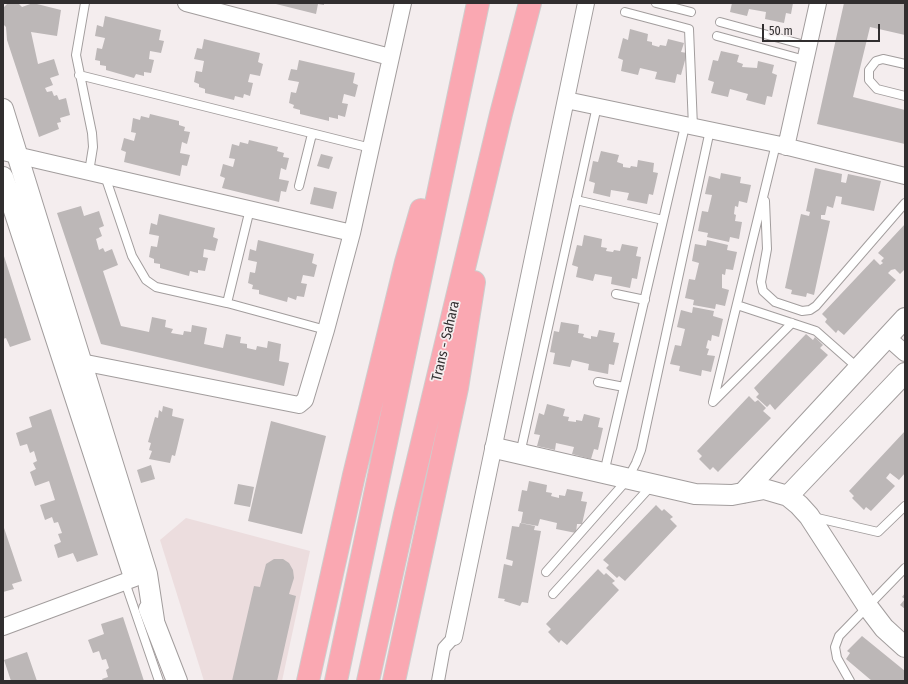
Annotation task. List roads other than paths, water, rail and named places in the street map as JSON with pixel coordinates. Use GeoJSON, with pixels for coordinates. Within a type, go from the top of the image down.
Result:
{"type":"FeatureCollection","features":[{"type":"Feature","properties":{"kind":"highway"},"geometry":{"type":"LineString","coordinates":[[336,681],[478,3]]}},
{"type":"Feature","properties":{"kind":"highway","name":"Trans - Sahara"},"geometry":{"type":"LineString","coordinates":[[368,681],[409,498],[501,114],[530,3]]}},
{"type":"Feature","properties":{"kind":"highway"},"geometry":{"type":"LineString","coordinates":[[308,681],[354,475],[406,262],[467,51]]}},
{"type":"Feature","properties":{"kind":"highway"},"geometry":{"type":"LineString","coordinates":[[394,681],[457,388],[501,114]]}},
{"type":"Feature","properties":{"kind":"street"},"geometry":{"type":"LineString","coordinates":[[186,3],[390,58]]}},
{"type":"Feature","properties":{"kind":"street"},"geometry":{"type":"LineString","coordinates":[[62,358],[299,405],[305,400],[326,330],[352,233],[403,3]]}},
{"type":"Feature","properties":{"kind":"street"},"geometry":{"type":"LineString","coordinates":[[438,681],[444,648],[454,637],[495,448],[586,3]]}},
{"type":"Feature","properties":{"kind":"street"},"geometry":{"type":"LineString","coordinates":[[781,146],[818,3]]}},
{"type":"Feature","properties":{"kind":"street"},"geometry":{"type":"LineString","coordinates":[[566,100],[710,130],[905,176]]}},
{"type":"Feature","properties":{"kind":"street"},"geometry":{"type":"LineString","coordinates":[[3,109],[10,153],[82,362],[148,574],[154,620]]}},
{"type":"Feature","properties":{"kind":"street"},"geometry":{"type":"LineString","coordinates":[[10,153],[352,233]]}},
{"type":"Feature","properties":{"kind":"street"},"geometry":{"type":"LineString","coordinates":[[3,177],[62,358],[130,580],[154,620],[177,681]]}},
{"type":"Feature","properties":{"kind":"street"},"geometry":{"type":"LineString","coordinates":[[743,493],[905,318]]}},
{"type":"Feature","properties":{"kind":"street"},"geometry":{"type":"LineString","coordinates":[[887,337],[905,353]]}},
{"type":"Feature","properties":{"kind":"street"},"geometry":{"type":"LineString","coordinates":[[788,496],[905,373]]}},
{"type":"Feature","properties":{"kind":"street"},"geometry":{"type":"LineString","coordinates":[[495,448],[628,480],[695,494],[718,496],[764,489],[788,496],[809,516],[868,607],[884,628],[905,647]]}},
{"type":"Feature","properties":{"kind":"street"},"geometry":{"type":"LineString","coordinates":[[3,626],[130,580]]}},
{"type":"Feature","properties":{"kind":"lane"},"geometry":{"type":"LineString","coordinates":[[86,3],[76,55],[92,133],[93,147],[89,172]]}},
{"type":"Feature","properties":{"kind":"lane"},"geometry":{"type":"LineString","coordinates":[[656,3],[691,12]]}},
{"type":"Feature","properties":{"kind":"lane"},"geometry":{"type":"LineString","coordinates":[[604,473],[663,220],[689,126],[689,29],[625,12]]}},
{"type":"Feature","properties":{"kind":"lane"},"geometry":{"type":"LineString","coordinates":[[720,22],[806,53]]}},
{"type":"Feature","properties":{"kind":"lane"},"geometry":{"type":"LineString","coordinates":[[717,36],[806,53]]}},
{"type":"Feature","properties":{"kind":"lane"},"geometry":{"type":"LineString","coordinates":[[905,64],[883,59],[876,61],[869,70],[869,80],[877,89],[905,96]]}},
{"type":"Feature","properties":{"kind":"lane"},"geometry":{"type":"LineString","coordinates":[[79,75],[370,148]]}},
{"type":"Feature","properties":{"kind":"lane"},"geometry":{"type":"LineString","coordinates":[[520,454],[597,106]]}},
{"type":"Feature","properties":{"kind":"lane"},"geometry":{"type":"LineString","coordinates":[[546,572],[628,480],[641,450],[710,130]]}},
{"type":"Feature","properties":{"kind":"lane"},"geometry":{"type":"LineString","coordinates":[[299,186],[312,134]]}},
{"type":"Feature","properties":{"kind":"lane"},"geometry":{"type":"LineString","coordinates":[[781,146],[765,190],[713,402],[792,323]]}},
{"type":"Feature","properties":{"kind":"lane"},"geometry":{"type":"LineString","coordinates":[[105,176],[132,256],[146,280],[156,287],[227,303],[326,330]]}},
{"type":"Feature","properties":{"kind":"lane"},"geometry":{"type":"LineString","coordinates":[[765,190],[767,249],[761,282],[763,291],[775,302],[802,311],[810,310],[816,306],[905,203]]}},
{"type":"Feature","properties":{"kind":"lane"},"geometry":{"type":"LineString","coordinates":[[576,200],[663,220]]}},
{"type":"Feature","properties":{"kind":"lane"},"geometry":{"type":"LineString","coordinates":[[227,303],[250,210]]}},
{"type":"Feature","properties":{"kind":"lane"},"geometry":{"type":"LineString","coordinates":[[616,294],[645,300]]}},
{"type":"Feature","properties":{"kind":"lane"},"geometry":{"type":"LineString","coordinates":[[737,305],[816,332],[859,369]]}},
{"type":"Feature","properties":{"kind":"lane"},"geometry":{"type":"LineString","coordinates":[[598,382],[624,387]]}},
{"type":"Feature","properties":{"kind":"lane"},"geometry":{"type":"LineString","coordinates":[[553,594],[652,485]]}},
{"type":"Feature","properties":{"kind":"lane"},"geometry":{"type":"LineString","coordinates":[[809,516],[878,532],[905,506]]}},
{"type":"Feature","properties":{"kind":"lane"},"geometry":{"type":"LineString","coordinates":[[850,681],[837,658],[835,647],[839,636],[905,568]]}},
{"type":"Feature","properties":{"kind":"lane"},"geometry":{"type":"LineString","coordinates":[[130,580],[159,681]]}}]}
